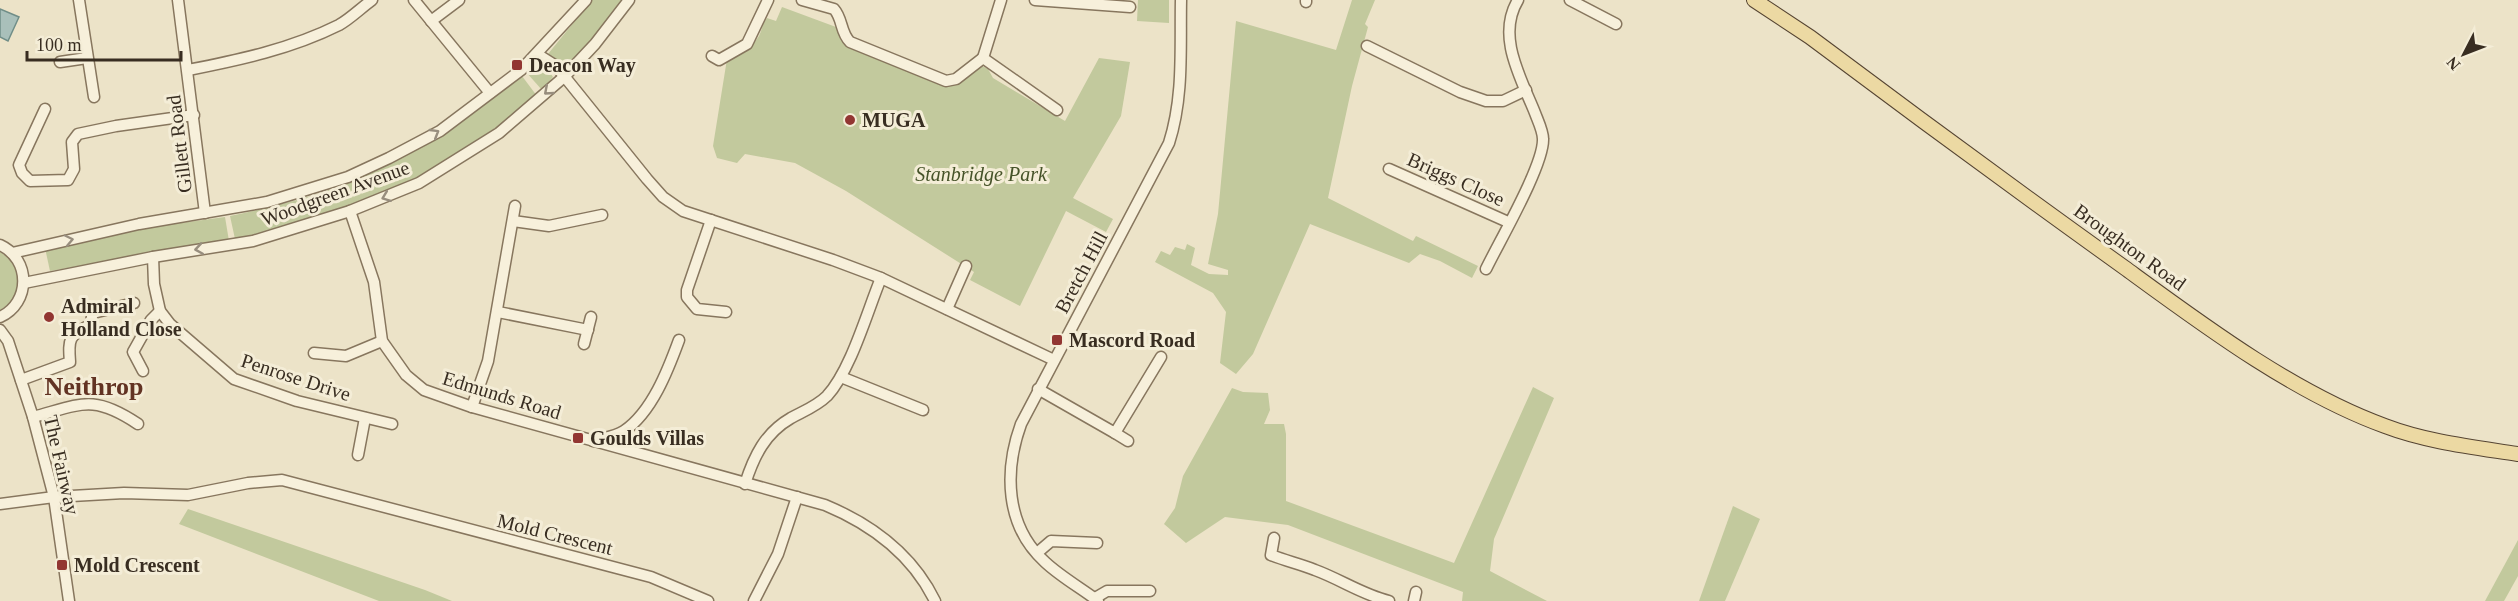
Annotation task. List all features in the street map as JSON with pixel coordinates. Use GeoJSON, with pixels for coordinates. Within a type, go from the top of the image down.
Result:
{"type":"FeatureCollection","features":[{"type":"Feature","properties":{"kind":"main road","name":"Broughton Road"},"geometry":{"type":"LineString","coordinates":[[1754,0],[2254,358],[2321,397],[2385,426],[2449,443],[2518,454]]}},
{"type":"Feature","properties":{"kind":"street"},"geometry":{"type":"LineString","coordinates":[[79,0],[94,97]]}},
{"type":"Feature","properties":{"kind":"street","name":"Gillett Road"},"geometry":{"type":"LineString","coordinates":[[178,0],[205,213]]}},
{"type":"Feature","properties":{"kind":"street"},"geometry":{"type":"LineString","coordinates":[[188,70],[279,49],[340,24],[372,0]]}},
{"type":"Feature","properties":{"kind":"street"},"geometry":{"type":"LineString","coordinates":[[414,0],[490,93]]}},
{"type":"Feature","properties":{"kind":"street"},"geometry":{"type":"LineString","coordinates":[[431,21],[459,0]]}},
{"type":"Feature","properties":{"kind":"street","name":"Woodgreen Avenue"},"geometry":{"type":"LineString","coordinates":[[12,253],[139,224],[267,202],[348,177],[440,131],[521,70],[586,0]]}},
{"type":"Feature","properties":{"kind":"street","name":"Woodgreen Avenue"},"geometry":{"type":"LineString","coordinates":[[24,283],[153,256],[254,241],[350,211],[419,183],[499,133],[564,77],[595,44],[629,0]]}},
{"type":"Feature","properties":{"kind":"street"},"geometry":{"type":"LineString","coordinates":[[718,62],[747,44],[768,0]]}},
{"type":"Feature","properties":{"kind":"street"},"geometry":{"type":"LineString","coordinates":[[802,0],[834,9],[841,21],[842,32],[855,45],[946,81],[956,79],[983,58],[1001,0]]}},
{"type":"Feature","properties":{"kind":"street"},"geometry":{"type":"LineString","coordinates":[[1035,0],[1130,7]]}},
{"type":"Feature","properties":{"kind":"street","name":"Bretch Hill"},"geometry":{"type":"LineString","coordinates":[[1150,591],[1107,591],[1096,600],[1044,562],[1018,523],[1010,486],[1010,460],[1021,424],[1038,389],[1169,143],[1178,113],[1181,0]]}},
{"type":"Feature","properties":{"kind":"street"},"geometry":{"type":"LineString","coordinates":[[1486,268],[1539,162],[1543,139],[1510,50],[1513,8],[1518,0]]}},
{"type":"Feature","properties":{"kind":"street"},"geometry":{"type":"LineString","coordinates":[[1570,0],[1616,24]]}},
{"type":"Feature","properties":{"kind":"street"},"geometry":{"type":"LineString","coordinates":[[1367,46],[1460,92],[1486,101],[1503,101],[1526,90]]}},
{"type":"Feature","properties":{"kind":"street"},"geometry":{"type":"LineString","coordinates":[[537,54],[556,66],[663,196],[683,211],[881,278],[1054,360]]}},
{"type":"Feature","properties":{"kind":"street"},"geometry":{"type":"LineString","coordinates":[[60,62],[87,58]]}},
{"type":"Feature","properties":{"kind":"street"},"geometry":{"type":"LineString","coordinates":[[983,58],[1057,110]]}},
{"type":"Feature","properties":{"kind":"street"},"geometry":{"type":"LineString","coordinates":[[45,110],[19,165],[22,173],[30,181],[68,180],[74,169],[72,142],[78,134],[194,115]]}},
{"type":"Feature","properties":{"kind":"street","name":"Briggs Close"},"geometry":{"type":"LineString","coordinates":[[1389,169],[1508,222]]}},
{"type":"Feature","properties":{"kind":"street"},"geometry":{"type":"LineString","coordinates":[[472,407],[488,361],[515,206]]}},
{"type":"Feature","properties":{"kind":"street","name":"Edmunds Road"},"geometry":{"type":"LineString","coordinates":[[350,211],[374,282],[382,341],[406,375],[424,390],[472,407],[797,497],[845,513],[879,534],[913,565],[935,601]]}},
{"type":"Feature","properties":{"kind":"street"},"geometry":{"type":"LineString","coordinates":[[513,221],[549,226],[602,215]]}},
{"type":"Feature","properties":{"kind":"street"},"geometry":{"type":"LineString","coordinates":[[711,220],[687,290],[687,297],[697,309],[726,312]]}},
{"type":"Feature","properties":{"kind":"street"},"geometry":{"type":"LineString","coordinates":[[0,245],[12,253],[23,272],[24,283]]}},
{"type":"Feature","properties":{"kind":"street"},"geometry":{"type":"LineString","coordinates":[[143,370],[132,352],[151,320],[160,311],[155,299],[153,256]]}},
{"type":"Feature","properties":{"kind":"street"},"geometry":{"type":"LineString","coordinates":[[946,309],[966,266]]}},
{"type":"Feature","properties":{"kind":"street"},"geometry":{"type":"LineString","coordinates":[[745,484],[752,462],[769,435],[791,418],[818,403],[841,377],[881,278]]}},
{"type":"Feature","properties":{"kind":"street","name":"The Fairway"},"geometry":{"type":"LineString","coordinates":[[8,341],[8,322],[21,296],[24,283]]}},
{"type":"Feature","properties":{"kind":"street"},"geometry":{"type":"LineString","coordinates":[[21,380],[70,362],[68,342],[74,334],[90,325],[93,313],[134,303]]}},
{"type":"Feature","properties":{"kind":"street"},"geometry":{"type":"LineString","coordinates":[[0,317],[13,308]]}},
{"type":"Feature","properties":{"kind":"street","name":"Penrose Drive"},"geometry":{"type":"LineString","coordinates":[[160,311],[170,324],[234,380],[297,401],[392,424]]}},
{"type":"Feature","properties":{"kind":"street"},"geometry":{"type":"LineString","coordinates":[[498,312],[588,330]]}},
{"type":"Feature","properties":{"kind":"street"},"geometry":{"type":"LineString","coordinates":[[584,344],[591,317]]}},
{"type":"Feature","properties":{"kind":"street","name":"The Fairway"},"geometry":{"type":"LineString","coordinates":[[0,330],[8,341],[33,417],[54,497],[69,601]]}},
{"type":"Feature","properties":{"kind":"street"},"geometry":{"type":"LineString","coordinates":[[593,441],[623,432],[636,420],[665,378],[679,340]]}},
{"type":"Feature","properties":{"kind":"street"},"geometry":{"type":"LineString","coordinates":[[314,353],[346,356],[382,341]]}},
{"type":"Feature","properties":{"kind":"street"},"geometry":{"type":"LineString","coordinates":[[1116,433],[1161,357]]}},
{"type":"Feature","properties":{"kind":"street"},"geometry":{"type":"LineString","coordinates":[[841,377],[923,410]]}},
{"type":"Feature","properties":{"kind":"street"},"geometry":{"type":"LineString","coordinates":[[1038,389],[1128,441]]}},
{"type":"Feature","properties":{"kind":"street"},"geometry":{"type":"LineString","coordinates":[[33,417],[87,403],[102,404],[138,424]]}},
{"type":"Feature","properties":{"kind":"street"},"geometry":{"type":"LineString","coordinates":[[358,454],[365,418]]}},
{"type":"Feature","properties":{"kind":"street","name":"Mold Crescent"},"geometry":{"type":"LineString","coordinates":[[0,504],[54,497],[124,493],[188,495],[248,483],[282,480],[651,577],[689,591],[708,601]]}},
{"type":"Feature","properties":{"kind":"street"},"geometry":{"type":"LineString","coordinates":[[754,601],[778,554],[797,497]]}},
{"type":"Feature","properties":{"kind":"street"},"geometry":{"type":"LineString","coordinates":[[1274,538],[1271,555],[1314,569],[1377,598],[1389,601]]}},
{"type":"Feature","properties":{"kind":"street"},"geometry":{"type":"LineString","coordinates":[[1036,553],[1051,541],[1096,543]]}},
{"type":"Feature","properties":{"kind":"green space"},"geometry":{"type":"Polygon","coordinates":[[[592,0],[624,0],[565,70],[558,60],[548,54],[592,0]]]}},
{"type":"Feature","properties":{"kind":"green space"},"geometry":{"type":"Polygon","coordinates":[[[1138,0],[1169,0],[1169,23],[1137,21],[1138,0]]]}},
{"type":"Feature","properties":{"kind":"green space"},"geometry":{"type":"Polygon","coordinates":[[[1352,0],[1375,0],[1365,24],[1368,27],[1352,86],[1328,198],[1413,241],[1416,236],[1478,266],[1472,278],[1440,261],[1420,254],[1409,263],[1310,224],[1253,354],[1236,374],[1220,363],[1226,312],[1213,293],[1155,262],[1161,251],[1170,255],[1175,247],[1185,250],[1187,244],[1195,248],[1191,265],[1209,274],[1228,275],[1228,270],[1208,264],[1218,214],[1236,21],[1336,50],[1352,0]]]}},
{"type":"Feature","properties":{"kind":"green space","name":"Stanbridge Park"},"geometry":{"type":"Polygon","coordinates":[[[782,7],[836,27],[843,42],[850,48],[945,84],[982,66],[988,69],[993,78],[1065,121],[1099,58],[1130,62],[1121,116],[1073,198],[1113,219],[1106,232],[1066,211],[1020,306],[970,280],[974,272],[846,191],[795,163],[745,154],[737,163],[717,158],[713,146],[727,59],[752,44],[759,36],[767,18],[776,21],[782,7]]]}},
{"type":"Feature","properties":{"kind":"green space"},"geometry":{"type":"Polygon","coordinates":[[[537,64],[545,65],[553,77],[542,90],[526,72],[537,64]]]}},
{"type":"Feature","properties":{"kind":"green space"},"geometry":{"type":"Polygon","coordinates":[[[522,76],[537,96],[448,161],[417,179],[351,207],[305,222],[235,239],[230,216],[311,196],[396,161],[448,130],[522,76]]]}},
{"type":"Feature","properties":{"kind":"green space"},"geometry":{"type":"Polygon","coordinates":[[[225,217],[229,241],[50,271],[45,248],[129,230],[225,217]]]}},
{"type":"Feature","properties":{"kind":"green space"},"geometry":{"type":"Polygon","coordinates":[[[0,252],[13,265],[18,281],[14,297],[0,310],[0,252]]]}},
{"type":"Feature","properties":{"kind":"green space"},"geometry":{"type":"Polygon","coordinates":[[[1533,387],[1554,398],[1494,539],[1490,571],[1547,601],[1462,601],[1463,592],[1288,525],[1225,517],[1186,543],[1164,524],[1175,508],[1183,476],[1232,388],[1243,392],[1268,393],[1270,410],[1264,424],[1284,424],[1286,501],[1454,563],[1533,387]]]}},
{"type":"Feature","properties":{"kind":"green space"},"geometry":{"type":"Polygon","coordinates":[[[1733,506],[1760,519],[1725,601],[1699,601],[1733,506]]]}},
{"type":"Feature","properties":{"kind":"green space"},"geometry":{"type":"Polygon","coordinates":[[[188,509],[452,601],[379,601],[179,524],[188,509]]]}},
{"type":"Feature","properties":{"kind":"green space"},"geometry":{"type":"Polygon","coordinates":[[[2518,540],[2518,576],[2504,601],[2485,601],[2518,540]]]}},
{"type":"Feature","properties":{"kind":"water"},"geometry":{"type":"Polygon","coordinates":[[[0,9],[19,17],[8,41],[0,37],[0,9]]]}},
{"type":"Feature","properties":{"kind":"place","name":"Deacon Way"},"geometry":{"type":"Point","coordinates":[517,65]}},
{"type":"Feature","properties":{"kind":"place","name":"MUGA"},"geometry":{"type":"Point","coordinates":[850,120]}},
{"type":"Feature","properties":{"kind":"place","name":"Admiral Holland Close"},"geometry":{"type":"Point","coordinates":[49,317]}},
{"type":"Feature","properties":{"kind":"place","name":"Mascord Road"},"geometry":{"type":"Point","coordinates":[1057,340]}},
{"type":"Feature","properties":{"kind":"place","name":"Goulds Villas"},"geometry":{"type":"Point","coordinates":[578,438]}},
{"type":"Feature","properties":{"kind":"place","name":"Mold Crescent"},"geometry":{"type":"Point","coordinates":[62,565]}},
{"type":"Feature","properties":{"kind":"district","name":"Neithrop"},"geometry":{"type":"Point","coordinates":[94,386]}}]}
